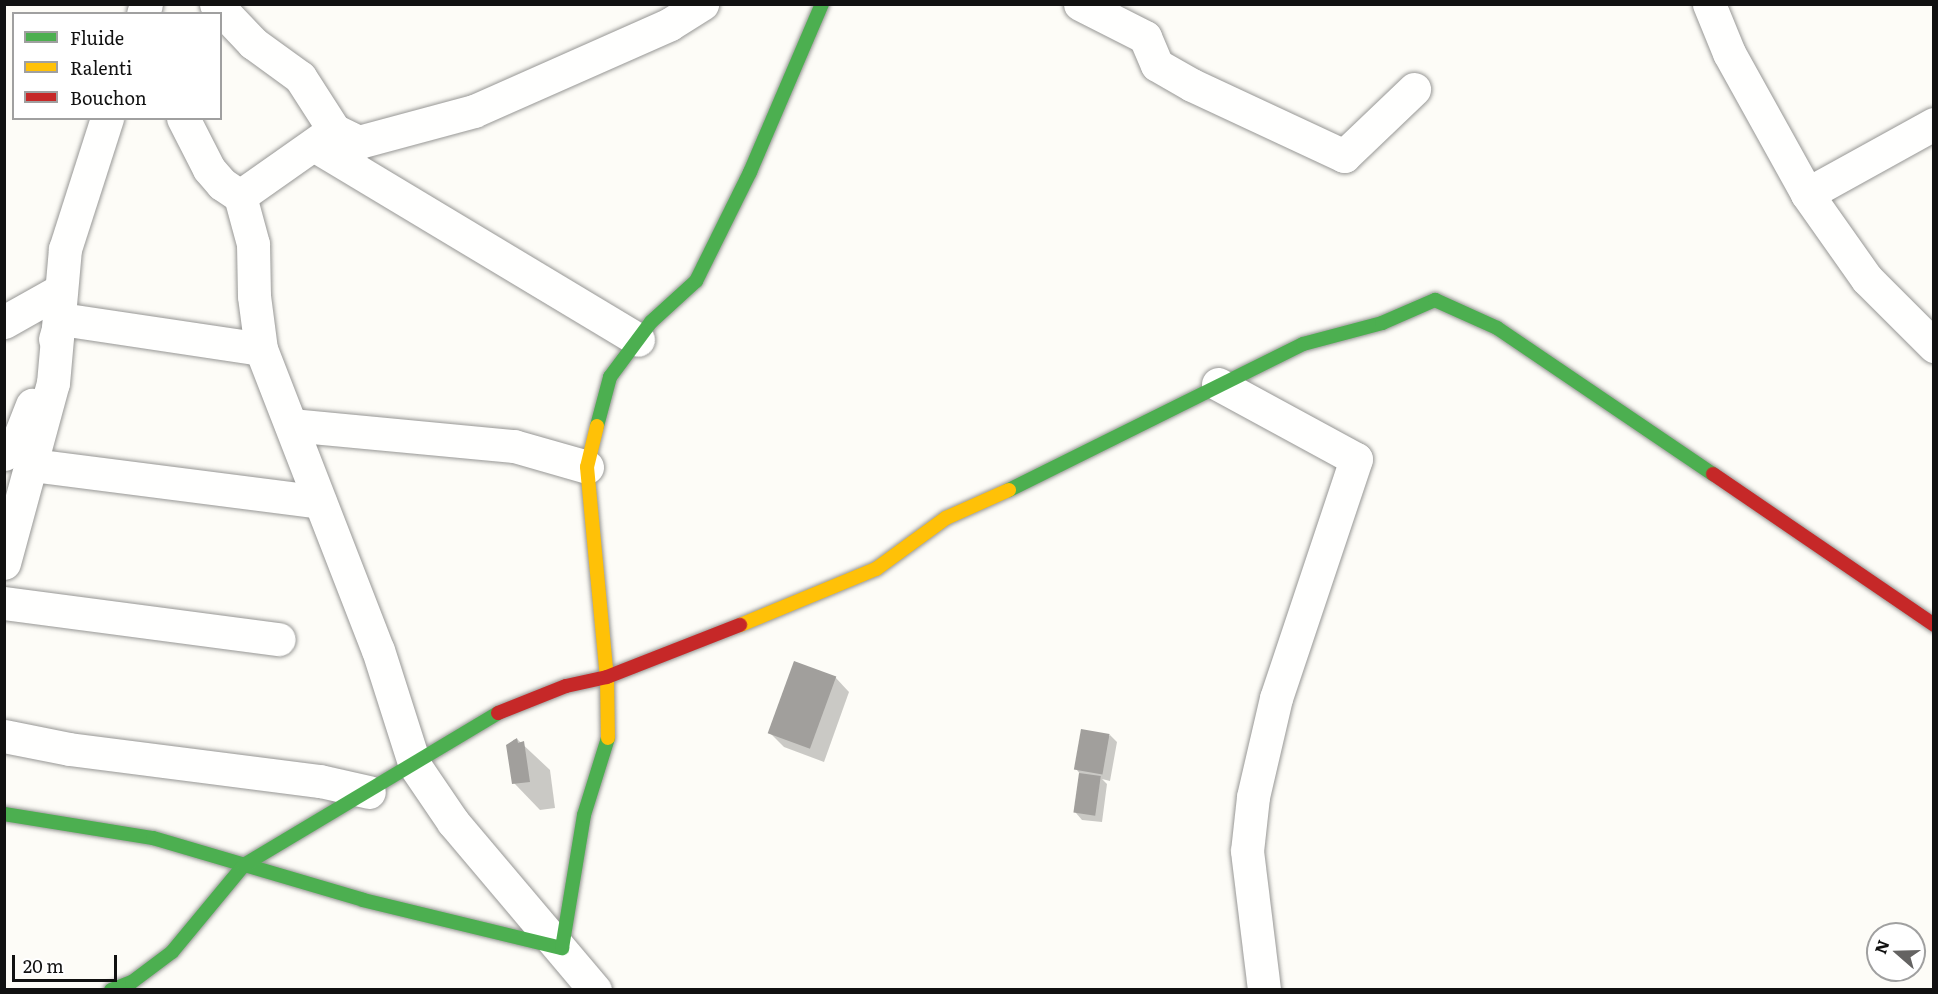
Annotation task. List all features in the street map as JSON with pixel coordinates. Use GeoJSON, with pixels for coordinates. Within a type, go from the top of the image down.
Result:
{"type":"FeatureCollection","features":[{"type":"Feature","properties":{"kind":"street"},"geometry":{"type":"LineString","coordinates":[[216,4],[253,43],[300,77],[324,137],[638,340]]}},
{"type":"Feature","properties":{"kind":"street"},"geometry":{"type":"LineString","coordinates":[[240,196],[324,137],[359,142],[474,111],[670,24],[702,4]]}},
{"type":"Feature","properties":{"kind":"street"},"geometry":{"type":"LineString","coordinates":[[562,948],[584,815],[608,744],[607,677],[587,467],[610,377],[651,322],[696,281],[750,172],[822,4]]}},
{"type":"Feature","properties":{"kind":"street"},"geometry":{"type":"LineString","coordinates":[[1080,4],[1145,37],[1157,65],[1192,86],[1344,156],[1414,89]]}},
{"type":"Feature","properties":{"kind":"street"},"geometry":{"type":"LineString","coordinates":[[1709,4],[1729,53],[1779,138],[1807,194],[1867,279],[1934,346]]}},
{"type":"Feature","properties":{"kind":"street"},"geometry":{"type":"LineString","coordinates":[[4,563],[18,459],[17,443],[61,305],[65,249],[106,120]]}},
{"type":"Feature","properties":{"kind":"street"},"geometry":{"type":"LineString","coordinates":[[184,120],[209,169],[222,184],[240,196],[253,244],[254,296],[261,349],[378,650],[415,766],[453,822],[562,948],[595,990]]}},
{"type":"Feature","properties":{"kind":"street"},"geometry":{"type":"LineString","coordinates":[[1807,194],[1934,124]]}},
{"type":"Feature","properties":{"kind":"street"},"geometry":{"type":"LineString","coordinates":[[133,987],[172,952],[194,921],[244,866],[415,766],[501,711],[566,686],[607,677],[876,568],[946,518],[1079,458],[1218,384],[1303,344],[1382,323],[1435,300],[1497,328],[1934,626]]}},
{"type":"Feature","properties":{"kind":"street"},"geometry":{"type":"LineString","coordinates":[[4,322],[61,305],[261,349]]}},
{"type":"Feature","properties":{"kind":"street"},"geometry":{"type":"LineString","coordinates":[[1218,384],[1356,459],[1276,698],[1254,796],[1247,851],[1264,990]]}},
{"type":"Feature","properties":{"kind":"street"},"geometry":{"type":"LineString","coordinates":[[291,424],[514,446],[587,467]]}},
{"type":"Feature","properties":{"kind":"street"},"geometry":{"type":"LineString","coordinates":[[18,459],[320,502]]}},
{"type":"Feature","properties":{"kind":"street"},"geometry":{"type":"LineString","coordinates":[[4,603],[279,639]]}},
{"type":"Feature","properties":{"kind":"street"},"geometry":{"type":"LineString","coordinates":[[4,736],[81,750],[320,781],[369,792]]}},
{"type":"Feature","properties":{"kind":"street"},"geometry":{"type":"LineString","coordinates":[[4,814],[153,838],[363,900],[562,948]]}},
{"type":"Feature","properties":{"kind":"building"},"geometry":{"type":"Polygon","coordinates":[[[794,661],[836,676],[810,749],[768,733],[794,661]]]}},
{"type":"Feature","properties":{"kind":"building"},"geometry":{"type":"Polygon","coordinates":[[[1081,729],[1110,734],[1102,774],[1074,769],[1081,729]]]}},
{"type":"Feature","properties":{"kind":"building"},"geometry":{"type":"Polygon","coordinates":[[[517,738],[518,743],[524,741],[530,782],[512,784],[506,745],[517,738]]]}},
{"type":"Feature","properties":{"kind":"building"},"geometry":{"type":"Polygon","coordinates":[[[1079,773],[1101,776],[1095,816],[1073,813],[1079,773]]]}},
{"type":"Feature","properties":{"kind":"traffic: fast"},"geometry":{"type":"LineString","coordinates":[[597,426],[610,377],[651,322],[696,281],[750,172],[822,4]]}},
{"type":"Feature","properties":{"kind":"traffic: fast"},"geometry":{"type":"LineString","coordinates":[[1009,490],[1303,344],[1382,323],[1435,300],[1497,328],[1713,474]]}},
{"type":"Feature","properties":{"kind":"traffic: fast"},"geometry":{"type":"LineString","coordinates":[[111,990],[132,982],[172,952],[244,865],[498,713]]}},
{"type":"Feature","properties":{"kind":"traffic: fast"},"geometry":{"type":"LineString","coordinates":[[4,814],[153,838],[363,900],[562,948],[584,815],[608,738]]}},
{"type":"Feature","properties":{"kind":"traffic: slow"},"geometry":{"type":"LineString","coordinates":[[597,426],[587,467],[607,677],[608,738]]}},
{"type":"Feature","properties":{"kind":"traffic: slow"},"geometry":{"type":"LineString","coordinates":[[740,625],[876,569],[946,518],[1009,490]]}},
{"type":"Feature","properties":{"kind":"traffic: jam"},"geometry":{"type":"LineString","coordinates":[[1713,474],[1934,625]]}},
{"type":"Feature","properties":{"kind":"traffic: jam"},"geometry":{"type":"LineString","coordinates":[[498,713],[566,686],[607,677],[740,625]]}}]}
